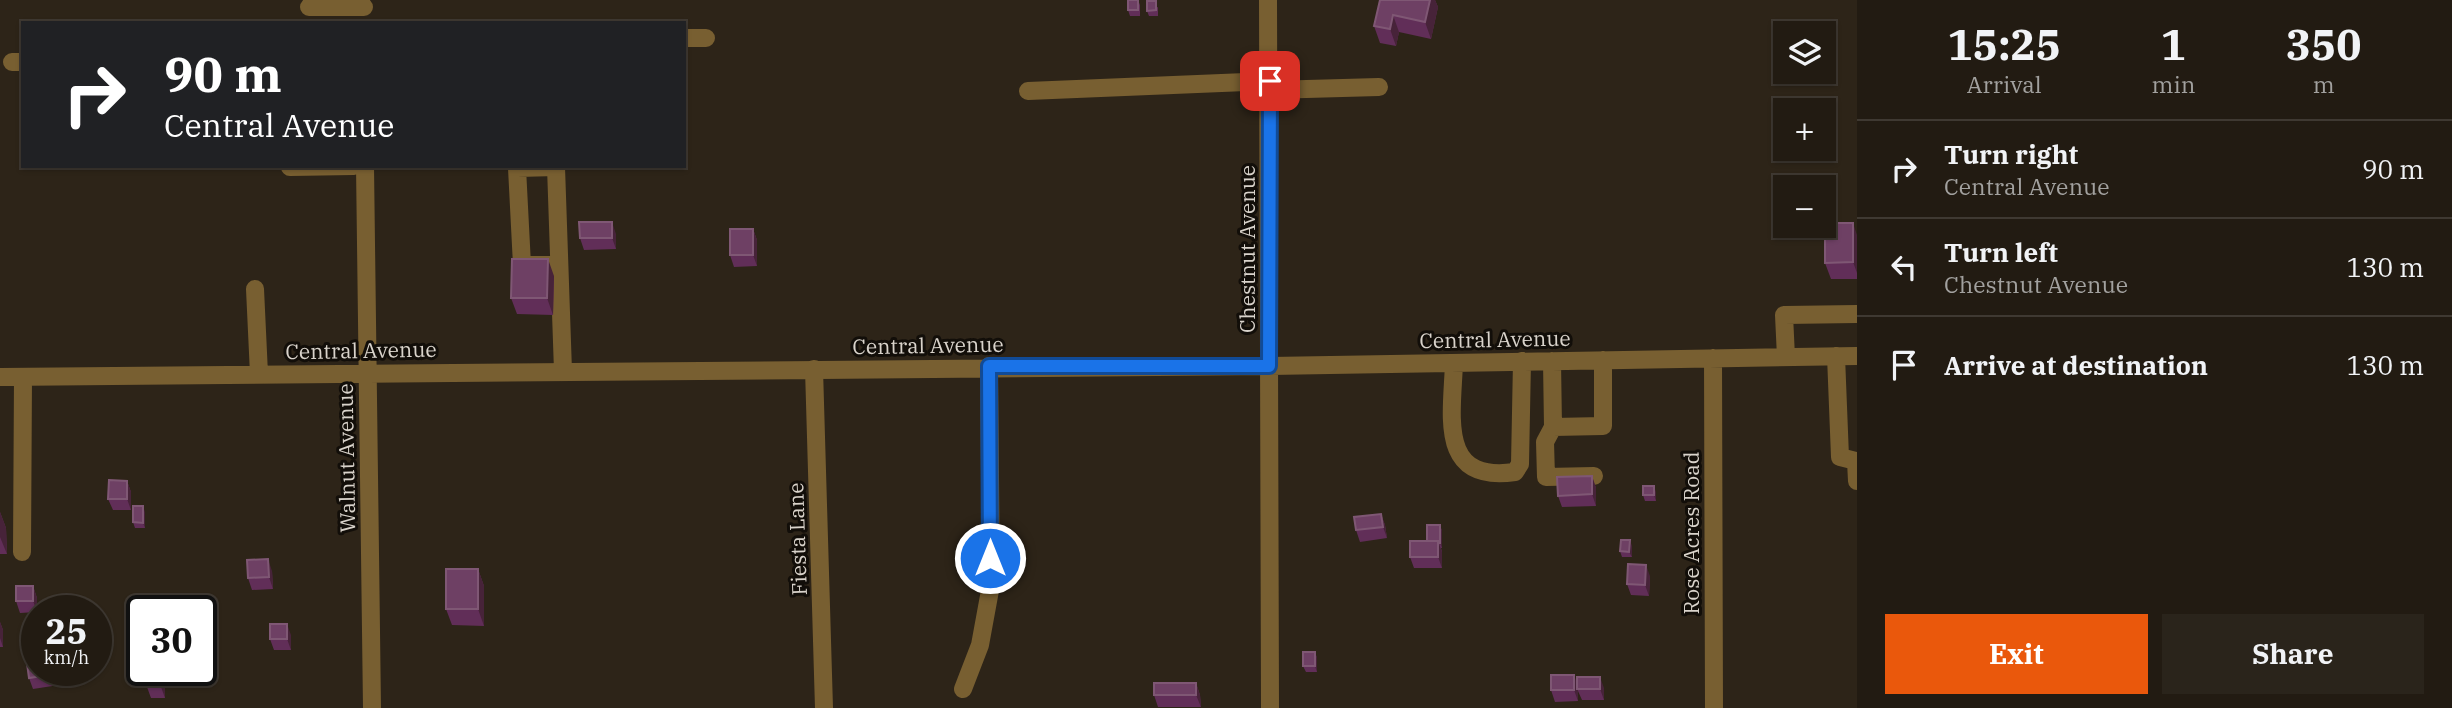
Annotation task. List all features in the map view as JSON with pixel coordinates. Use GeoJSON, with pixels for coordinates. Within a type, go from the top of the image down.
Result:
{"type":"FeatureCollection","features":[{"type":"Feature","properties":{"kind":"street","name":"Chestnut Avenue"},"geometry":{"type":"LineString","coordinates":[[1268,0],[1270,708]]}},
{"type":"Feature","properties":{"kind":"street"},"geometry":{"type":"LineString","coordinates":[[309,7],[364,10]]}},
{"type":"Feature","properties":{"kind":"street"},"geometry":{"type":"LineString","coordinates":[[686,38],[706,38]]}},
{"type":"Feature","properties":{"kind":"street"},"geometry":{"type":"LineString","coordinates":[[1028,91],[1270,85],[1379,87]]}},
{"type":"Feature","properties":{"kind":"street","name":"Walnut Avenue"},"geometry":{"type":"LineString","coordinates":[[365,168],[372,708]]}},
{"type":"Feature","properties":{"kind":"street"},"geometry":{"type":"LineString","coordinates":[[517,168],[522,265],[559,265]]}},
{"type":"Feature","properties":{"kind":"street"},"geometry":{"type":"LineString","coordinates":[[556,168],[563,371]]}},
{"type":"Feature","properties":{"kind":"street"},"geometry":{"type":"LineString","coordinates":[[255,289],[259,374]]}},
{"type":"Feature","properties":{"kind":"street"},"geometry":{"type":"LineString","coordinates":[[1786,357],[1784,315],[1857,314]]}},
{"type":"Feature","properties":{"kind":"street"},"geometry":{"type":"LineString","coordinates":[[1836,356],[1840,457],[1856,461],[1857,481]]}},
{"type":"Feature","properties":{"kind":"street","name":"Central Avenue"},"geometry":{"type":"LineString","coordinates":[[0,377],[989,366],[1269,366],[1857,356]]}},
{"type":"Feature","properties":{"kind":"street","name":"Rose Acres Road"},"geometry":{"type":"LineString","coordinates":[[1713,358],[1714,708]]}},
{"type":"Feature","properties":{"kind":"street"},"geometry":{"type":"LineString","coordinates":[[1553,427],[1603,426],[1603,360]]}},
{"type":"Feature","properties":{"kind":"street"},"geometry":{"type":"LineString","coordinates":[[1454,363],[1454,442],[1465,464],[1479,473],[1496,475],[1515,472],[1520,464],[1522,361]]}},
{"type":"Feature","properties":{"kind":"street"},"geometry":{"type":"LineString","coordinates":[[1552,361],[1553,427],[1545,442],[1546,477],[1594,476]]}},
{"type":"Feature","properties":{"kind":"street"},"geometry":{"type":"LineString","coordinates":[[963,688],[979,645],[991,586],[989,366]]}},
{"type":"Feature","properties":{"kind":"street","name":"Fiesta Lane"},"geometry":{"type":"LineString","coordinates":[[814,369],[824,708]]}},
{"type":"Feature","properties":{"kind":"street"},"geometry":{"type":"LineString","coordinates":[[22,552],[23,377]]}},
{"type":"Feature","properties":{"kind":"building"},"geometry":{"type":"Polygon","coordinates":[[[1128,0],[1138,0],[1138,10],[1128,10],[1128,0]]]}},
{"type":"Feature","properties":{"kind":"building"},"geometry":{"type":"Polygon","coordinates":[[[1380,0],[1430,0],[1425,22],[1393,15],[1390,29],[1374,26],[1380,0]]]}},
{"type":"Feature","properties":{"kind":"building"},"geometry":{"type":"Polygon","coordinates":[[[1147,1],[1156,1],[1156,10],[1147,11],[1147,1]]]}},
{"type":"Feature","properties":{"kind":"building"},"geometry":{"type":"Polygon","coordinates":[[[579,222],[612,222],[612,238],[580,238],[579,222]]]}},
{"type":"Feature","properties":{"kind":"building"},"geometry":{"type":"Polygon","coordinates":[[[1836,223],[1853,223],[1853,262],[1825,263],[1825,238],[1836,238],[1836,223]]]}},
{"type":"Feature","properties":{"kind":"building"},"geometry":{"type":"Polygon","coordinates":[[[730,229],[753,229],[753,255],[730,255],[730,229]]]}},
{"type":"Feature","properties":{"kind":"building"},"geometry":{"type":"Polygon","coordinates":[[[512,259],[548,259],[547,298],[511,298],[512,259]]]}},
{"type":"Feature","properties":{"kind":"building"},"geometry":{"type":"Polygon","coordinates":[[[1592,476],[1592,494],[1558,496],[1557,477],[1592,476]]]}},
{"type":"Feature","properties":{"kind":"building"},"geometry":{"type":"Polygon","coordinates":[[[109,480],[127,481],[127,499],[108,499],[109,480]]]}},
{"type":"Feature","properties":{"kind":"building"},"geometry":{"type":"Polygon","coordinates":[[[1643,486],[1654,486],[1654,495],[1643,495],[1643,486]]]}},
{"type":"Feature","properties":{"kind":"building"},"geometry":{"type":"Polygon","coordinates":[[[133,506],[143,506],[143,523],[133,522],[133,506]]]}},
{"type":"Feature","properties":{"kind":"building"},"geometry":{"type":"Polygon","coordinates":[[[1381,514],[1383,527],[1356,530],[1354,517],[1381,514]]]}},
{"type":"Feature","properties":{"kind":"building"},"geometry":{"type":"Polygon","coordinates":[[[1427,525],[1440,525],[1440,543],[1427,541],[1427,525]]]}},
{"type":"Feature","properties":{"kind":"building"},"geometry":{"type":"Polygon","coordinates":[[[1621,540],[1630,540],[1629,552],[1620,551],[1621,540]]]}},
{"type":"Feature","properties":{"kind":"building"},"geometry":{"type":"Polygon","coordinates":[[[1410,541],[1438,541],[1438,557],[1410,557],[1410,541]]]}},
{"type":"Feature","properties":{"kind":"building"},"geometry":{"type":"Polygon","coordinates":[[[268,559],[269,577],[248,578],[247,560],[268,559]]]}},
{"type":"Feature","properties":{"kind":"building"},"geometry":{"type":"Polygon","coordinates":[[[1628,564],[1646,565],[1645,585],[1627,584],[1628,564]]]}},
{"type":"Feature","properties":{"kind":"building"},"geometry":{"type":"Polygon","coordinates":[[[446,569],[478,569],[478,609],[446,609],[446,569]]]}},
{"type":"Feature","properties":{"kind":"building"},"geometry":{"type":"Polygon","coordinates":[[[16,586],[33,586],[33,595],[21,595],[21,601],[16,601],[16,586]]]}},
{"type":"Feature","properties":{"kind":"building"},"geometry":{"type":"Polygon","coordinates":[[[270,624],[287,624],[287,639],[270,639],[270,624]]]}},
{"type":"Feature","properties":{"kind":"building"},"geometry":{"type":"Polygon","coordinates":[[[1303,652],[1315,652],[1315,666],[1303,666],[1303,652]]]}},
{"type":"Feature","properties":{"kind":"building"},"geometry":{"type":"Polygon","coordinates":[[[1551,675],[1574,675],[1574,690],[1551,690],[1551,675]]]}},
{"type":"Feature","properties":{"kind":"building"},"geometry":{"type":"Polygon","coordinates":[[[1577,677],[1600,677],[1600,689],[1577,689],[1577,677]]]}},
{"type":"Feature","properties":{"kind":"building"},"geometry":{"type":"Polygon","coordinates":[[[1154,683],[1196,683],[1196,695],[1154,695],[1154,683]]]}},
{"type":"Feature","properties":{"kind":"route"},"geometry":{"type":"LineString","coordinates":[[990,558],[989,366],[1269,366],[1270,81]]}}]}
